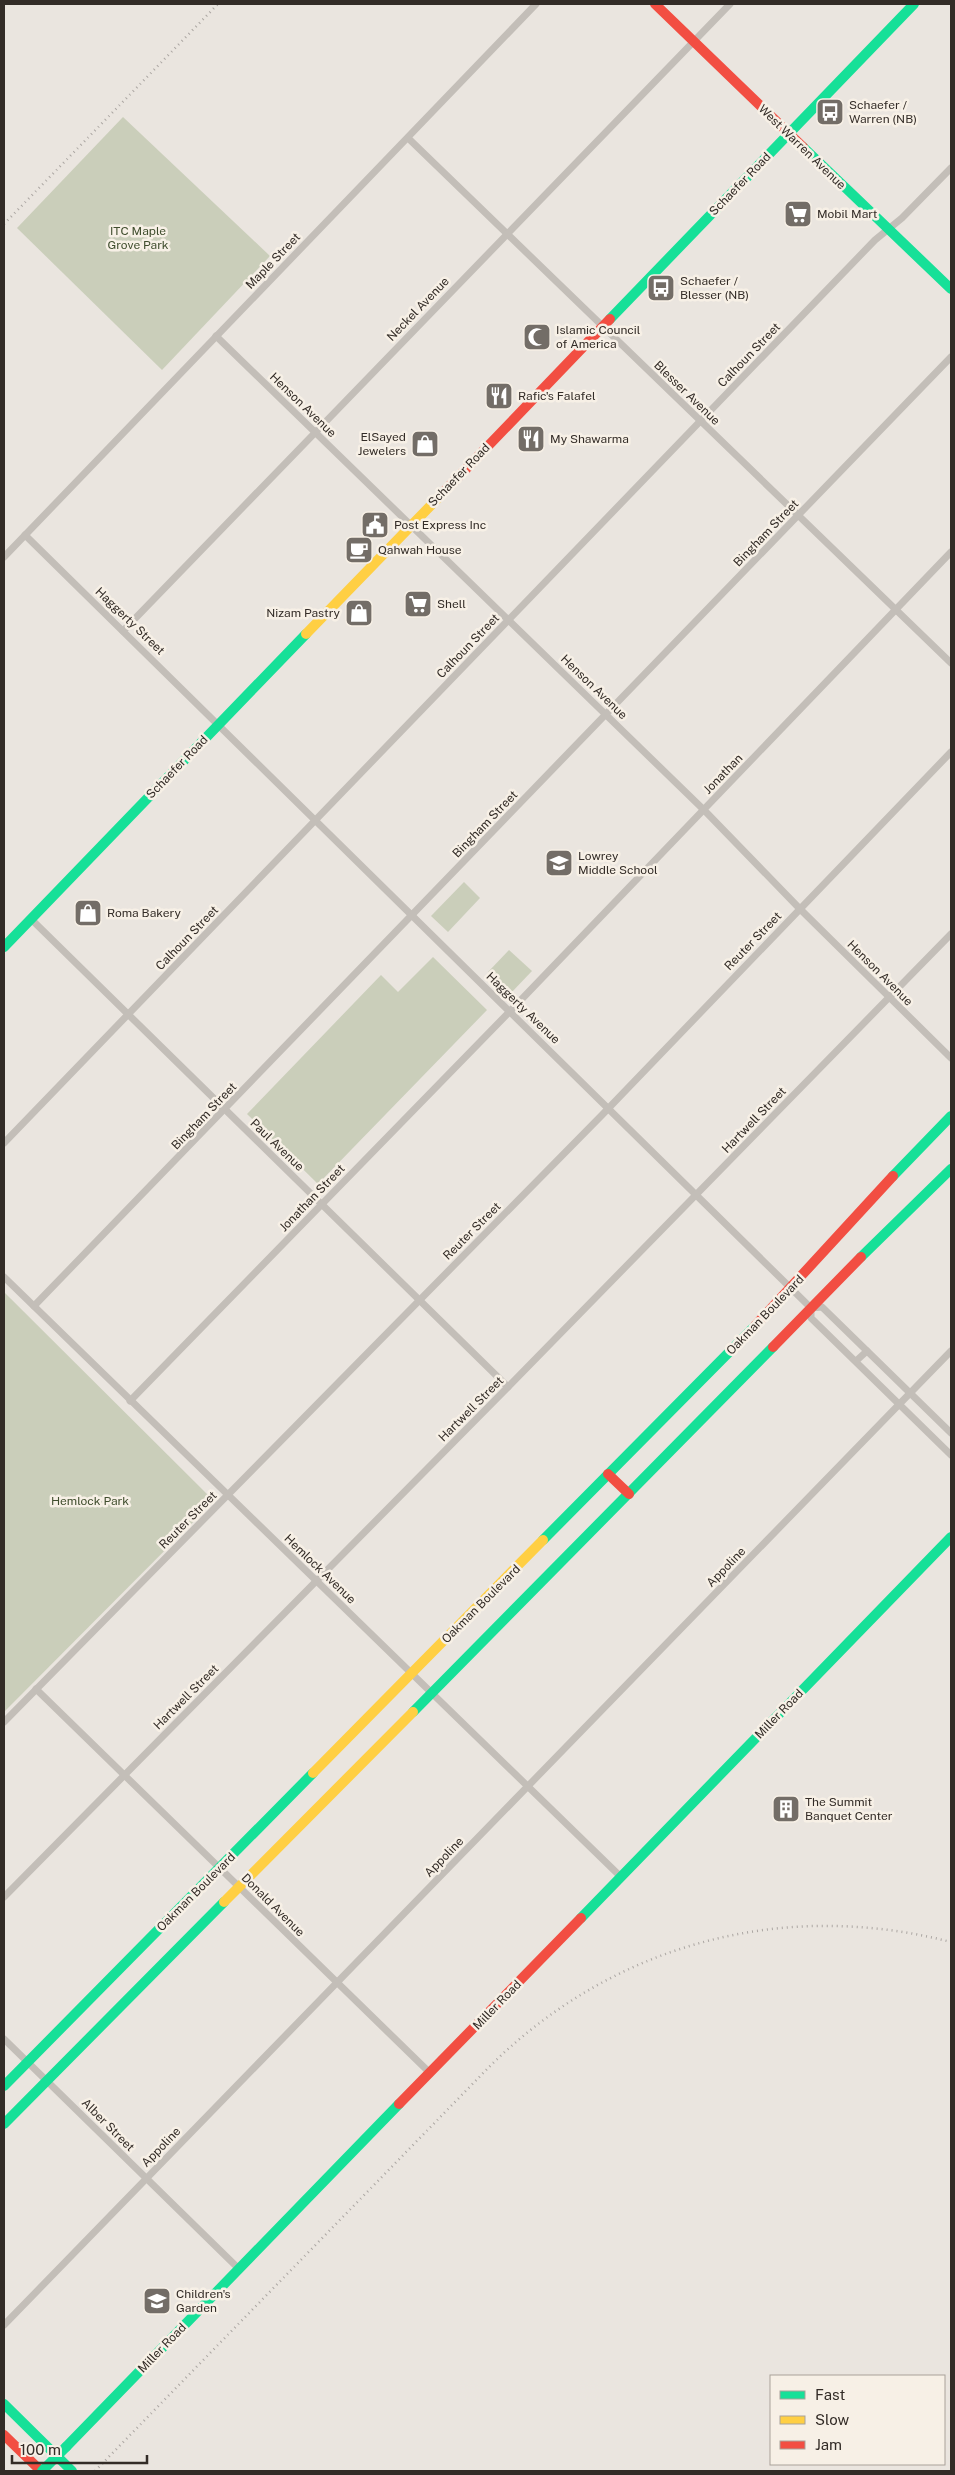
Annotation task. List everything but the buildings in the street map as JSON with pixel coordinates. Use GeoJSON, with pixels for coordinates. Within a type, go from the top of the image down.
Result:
{"type":"FeatureCollection","features":[{"type":"Feature","properties":{"kind":"street","name":"Maple Street"},"geometry":{"type":"LineString","coordinates":[[4,557],[536,4]]}},
{"type":"Feature","properties":{"kind":"street","name":"West Warren Avenue"},"geometry":{"type":"LineString","coordinates":[[655,4],[951,289]]}},
{"type":"Feature","properties":{"kind":"street","name":"Neckel Avenue"},"geometry":{"type":"LineString","coordinates":[[123,631],[730,4]]}},
{"type":"Feature","properties":{"kind":"street","name":"Schaefer Road"},"geometry":{"type":"LineString","coordinates":[[4,947],[914,4]]}},
{"type":"Feature","properties":{"kind":"street","name":"Blesser Avenue"},"geometry":{"type":"LineString","coordinates":[[408,138],[951,663]]}},
{"type":"Feature","properties":{"kind":"street","name":"Calhoun Street"},"geometry":{"type":"LineString","coordinates":[[4,1143],[875,240],[889,229],[951,168]]}},
{"type":"Feature","properties":{"kind":"street","name":"Henson Avenue"},"geometry":{"type":"LineString","coordinates":[[216,336],[704,810],[800,909],[951,1058]]}},
{"type":"Feature","properties":{"kind":"street","name":"Bingham Street"},"geometry":{"type":"LineString","coordinates":[[34,1306],[951,357]]}},
{"type":"Feature","properties":{"kind":"street","name":"Haggerty Street"},"geometry":{"type":"LineString","coordinates":[[25,535],[219,724]]}},
{"type":"Feature","properties":{"kind":"street","name":"Jonathan"},"geometry":{"type":"LineString","coordinates":[[510,1011],[951,552]]}},
{"type":"Feature","properties":{"kind":"street","name":"Haggerty Avenue"},"geometry":{"type":"LineString","coordinates":[[219,724],[791,1288],[811,1308],[811,1318],[951,1454]]}},
{"type":"Feature","properties":{"kind":"street","name":"Reuter Street"},"geometry":{"type":"LineString","coordinates":[[4,1722],[609,1108],[951,752]]}},
{"type":"Feature","properties":{"kind":"street","name":"Paul Avenue"},"geometry":{"type":"LineString","coordinates":[[31,919],[508,1387]]}},
{"type":"Feature","properties":{"kind":"street","name":"Hartwell Street"},"geometry":{"type":"LineString","coordinates":[[4,1897],[697,1195],[951,934]]}},
{"type":"Feature","properties":{"kind":"street","name":"Jonathan Street"},"geometry":{"type":"LineString","coordinates":[[130,1401],[510,1011]]}},
{"type":"Feature","properties":{"kind":"street","name":"Oakman Boulevard"},"geometry":{"type":"LineString","coordinates":[[4,2086],[791,1288],[855,1215],[951,1116]]}},
{"type":"Feature","properties":{"kind":"street"},"geometry":{"type":"LineString","coordinates":[[4,2124],[811,1308],[951,1169]]}},
{"type":"Feature","properties":{"kind":"street","name":"Hemlock Avenue"},"geometry":{"type":"LineString","coordinates":[[4,1277],[621,1877]]}},
{"type":"Feature","properties":{"kind":"street","name":"Haggerty Avenue"},"geometry":{"type":"LineString","coordinates":[[811,1308],[822,1307],[951,1433]]}},
{"type":"Feature","properties":{"kind":"street"},"geometry":{"type":"LineString","coordinates":[[856,1361],[867,1351]]}},
{"type":"Feature","properties":{"kind":"street","name":"Appoline"},"geometry":{"type":"LineString","coordinates":[[4,2326],[951,1351]]}},
{"type":"Feature","properties":{"kind":"street"},"geometry":{"type":"LineString","coordinates":[[608,1474],[629,1494]]}},
{"type":"Feature","properties":{"kind":"street","name":"Miller Road"},"geometry":{"type":"LineString","coordinates":[[42,2471],[951,1537]]}},
{"type":"Feature","properties":{"kind":"street","name":"Donald Avenue"},"geometry":{"type":"LineString","coordinates":[[36,1689],[430,2073]]}},
{"type":"Feature","properties":{"kind":"street","name":"Alber Street"},"geometry":{"type":"LineString","coordinates":[[4,2039],[239,2269]]}},
{"type":"Feature","properties":{"kind":"street"},"geometry":{"type":"LineString","coordinates":[[4,2404],[72,2471]]}},
{"type":"Feature","properties":{"kind":"street"},"geometry":{"type":"LineString","coordinates":[[4,2435],[42,2471]]}},
{"type":"Feature","properties":{"kind":"green space","name":"ITC Maple Grove Park"},"geometry":{"type":"Polygon","coordinates":[[[123,117],[270,256],[162,370],[17,228],[123,117]]]}},
{"type":"Feature","properties":{"kind":"green space"},"geometry":{"type":"Polygon","coordinates":[[[464,882],[480,898],[448,932],[431,916],[464,882]]]}},
{"type":"Feature","properties":{"kind":"green space"},"geometry":{"type":"Polygon","coordinates":[[[509,950],[532,971],[510,994],[488,972],[509,950]]]}},
{"type":"Feature","properties":{"kind":"green space"},"geometry":{"type":"Polygon","coordinates":[[[433,957],[487,1010],[318,1184],[247,1114],[381,975],[398,992],[433,957]]]}},
{"type":"Feature","properties":{"kind":"green space","name":"Hemlock Park"},"geometry":{"type":"Polygon","coordinates":[[[4,1292],[214,1501],[4,1712],[4,1292]]]}},
{"type":"Feature","properties":{"kind":"railway"},"geometry":{"type":"LineString","coordinates":[[4,224],[218,4]]}},
{"type":"Feature","properties":{"kind":"railway"},"geometry":{"type":"LineString","coordinates":[[95,2471],[492,2064],[540,2022],[593,1988],[648,1961],[705,1942],[765,1930],[826,1926],[888,1930],[951,1942]]}},
{"type":"Feature","properties":{"kind":"traffic: fast"},"geometry":{"type":"LineString","coordinates":[[610,319],[914,4]]}},
{"type":"Feature","properties":{"kind":"traffic: fast"},"geometry":{"type":"LineString","coordinates":[[803,147],[951,289]]}},
{"type":"Feature","properties":{"kind":"traffic: fast"},"geometry":{"type":"LineString","coordinates":[[4,947],[306,634]]}},
{"type":"Feature","properties":{"kind":"traffic: fast"},"geometry":{"type":"LineString","coordinates":[[893,1176],[951,1116]]}},
{"type":"Feature","properties":{"kind":"traffic: fast"},"geometry":{"type":"LineString","coordinates":[[861,1257],[951,1169]]}},
{"type":"Feature","properties":{"kind":"traffic: fast"},"geometry":{"type":"LineString","coordinates":[[543,1540],[755,1326]]}},
{"type":"Feature","properties":{"kind":"traffic: fast"},"geometry":{"type":"LineString","coordinates":[[413,1712],[773,1347]]}},
{"type":"Feature","properties":{"kind":"traffic: fast"},"geometry":{"type":"LineString","coordinates":[[581,1918],[951,1537]]}},
{"type":"Feature","properties":{"kind":"traffic: fast"},"geometry":{"type":"LineString","coordinates":[[4,2086],[313,1773]]}},
{"type":"Feature","properties":{"kind":"traffic: fast"},"geometry":{"type":"LineString","coordinates":[[4,2124],[224,1902]]}},
{"type":"Feature","properties":{"kind":"traffic: fast"},"geometry":{"type":"LineString","coordinates":[[66,2447],[399,2104]]}},
{"type":"Feature","properties":{"kind":"traffic: fast"},"geometry":{"type":"LineString","coordinates":[[4,2404],[72,2471]]}},
{"type":"Feature","properties":{"kind":"traffic: fast"},"geometry":{"type":"LineString","coordinates":[[42,2471],[66,2447]]}},
{"type":"Feature","properties":{"kind":"traffic: slow"},"geometry":{"type":"LineString","coordinates":[[306,634],[439,497]]}},
{"type":"Feature","properties":{"kind":"traffic: slow"},"geometry":{"type":"LineString","coordinates":[[313,1773],[543,1540]]}},
{"type":"Feature","properties":{"kind":"traffic: slow"},"geometry":{"type":"LineString","coordinates":[[224,1902],[413,1712]]}},
{"type":"Feature","properties":{"kind":"traffic: jam"},"geometry":{"type":"LineString","coordinates":[[655,4],[803,147]]}},
{"type":"Feature","properties":{"kind":"traffic: jam"},"geometry":{"type":"LineString","coordinates":[[439,497],[610,319]]}},
{"type":"Feature","properties":{"kind":"traffic: jam"},"geometry":{"type":"LineString","coordinates":[[755,1326],[893,1176]]}},
{"type":"Feature","properties":{"kind":"traffic: jam"},"geometry":{"type":"LineString","coordinates":[[773,1347],[861,1257]]}},
{"type":"Feature","properties":{"kind":"traffic: jam"},"geometry":{"type":"LineString","coordinates":[[608,1474],[629,1494]]}},
{"type":"Feature","properties":{"kind":"traffic: jam"},"geometry":{"type":"LineString","coordinates":[[399,2104],[581,1918]]}},
{"type":"Feature","properties":{"kind":"traffic: jam"},"geometry":{"type":"LineString","coordinates":[[4,2435],[41,2471]]}},
{"type":"Feature","properties":{"kind":"place","name":"Schaefer / Warren (NB)"},"geometry":{"type":"Point","coordinates":[830,112]}},
{"type":"Feature","properties":{"kind":"place","name":"Mobil Mart"},"geometry":{"type":"Point","coordinates":[798,214]}},
{"type":"Feature","properties":{"kind":"place","name":"Schaefer / Blesser (NB)"},"geometry":{"type":"Point","coordinates":[661,288]}},
{"type":"Feature","properties":{"kind":"place","name":"Islamic Council of America"},"geometry":{"type":"Point","coordinates":[537,337]}},
{"type":"Feature","properties":{"kind":"place","name":"Rafic's Falafel"},"geometry":{"type":"Point","coordinates":[499,396]}},
{"type":"Feature","properties":{"kind":"place","name":"My Shawarma"},"geometry":{"type":"Point","coordinates":[531,439]}},
{"type":"Feature","properties":{"kind":"place","name":"ElSayed Jewelers"},"geometry":{"type":"Point","coordinates":[425,444]}},
{"type":"Feature","properties":{"kind":"place","name":"Post Express Inc"},"geometry":{"type":"Point","coordinates":[375,525]}},
{"type":"Feature","properties":{"kind":"place","name":"Qahwah House"},"geometry":{"type":"Point","coordinates":[359,550]}},
{"type":"Feature","properties":{"kind":"place","name":"Shell"},"geometry":{"type":"Point","coordinates":[418,604]}},
{"type":"Feature","properties":{"kind":"place","name":"Nizam Pastry"},"geometry":{"type":"Point","coordinates":[359,613]}},
{"type":"Feature","properties":{"kind":"place","name":"Lowrey Middle School"},"geometry":{"type":"Point","coordinates":[559,863]}},
{"type":"Feature","properties":{"kind":"place","name":"Roma Bakery"},"geometry":{"type":"Point","coordinates":[88,913]}},
{"type":"Feature","properties":{"kind":"place","name":"The Summit Banquet Center"},"geometry":{"type":"Point","coordinates":[786,1809]}},
{"type":"Feature","properties":{"kind":"place","name":"Children's Garden"},"geometry":{"type":"Point","coordinates":[157,2301]}}]}
